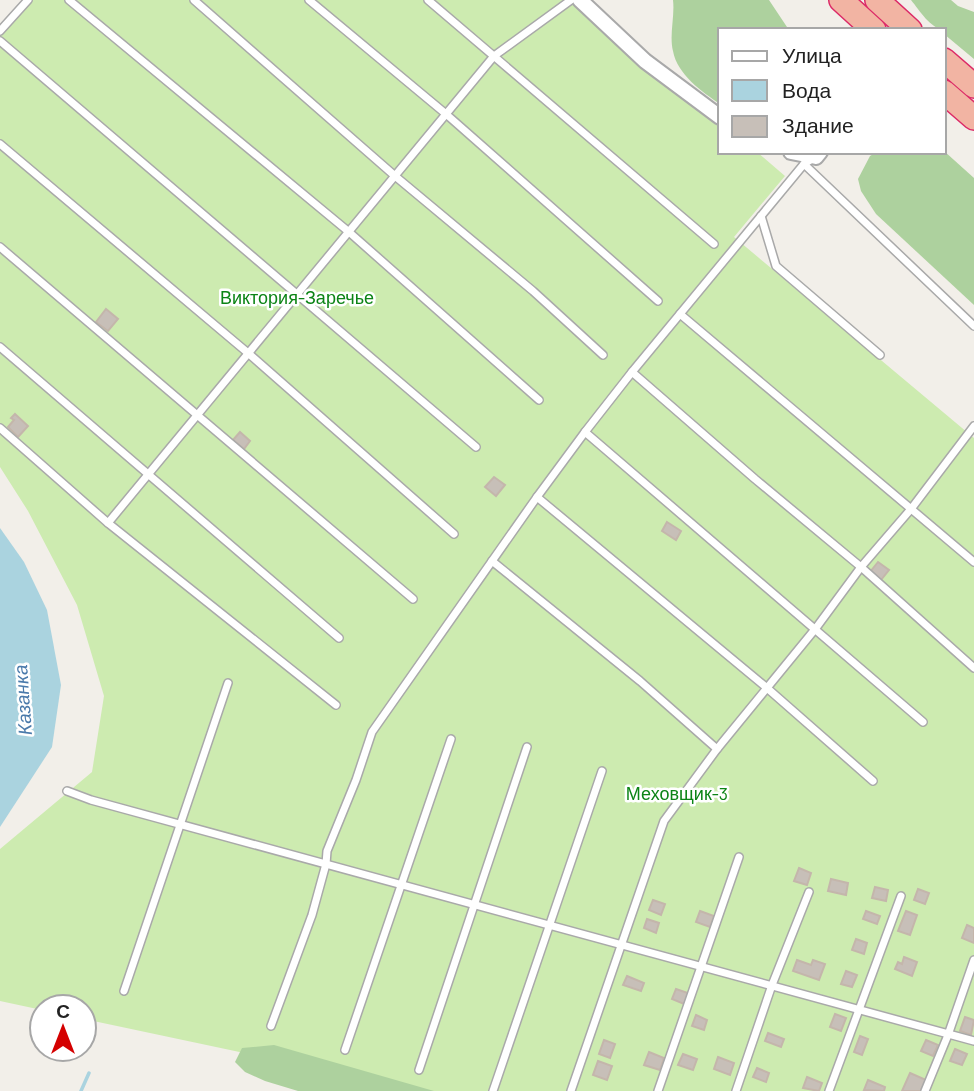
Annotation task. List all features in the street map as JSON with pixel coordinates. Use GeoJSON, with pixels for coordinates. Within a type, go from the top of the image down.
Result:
{"type":"FeatureCollection","features":[{"type":"Feature","properties":{"kind":"highway"},"geometry":{"type":"LineString","coordinates":[[841,0],[872,28]]}},
{"type":"Feature","properties":{"kind":"highway"},"geometry":{"type":"LineString","coordinates":[[877,0],[908,28]]}},
{"type":"Feature","properties":{"kind":"highway"},"geometry":{"type":"LineString","coordinates":[[946,62],[974,86]]}},
{"type":"Feature","properties":{"kind":"highway"},"geometry":{"type":"LineString","coordinates":[[946,94],[974,118]]}},
{"type":"Feature","properties":{"kind":"street"},"geometry":{"type":"LineString","coordinates":[[580,0],[645,61],[718,116]]}},
{"type":"Feature","properties":{"kind":"street"},"geometry":{"type":"LineString","coordinates":[[841,0],[862,28]]}},
{"type":"Feature","properties":{"kind":"street"},"geometry":{"type":"LineString","coordinates":[[946,101],[974,118]]}},
{"type":"Feature","properties":{"kind":"lane"},"geometry":{"type":"LineString","coordinates":[[0,31],[29,0]]}},
{"type":"Feature","properties":{"kind":"lane"},"geometry":{"type":"LineString","coordinates":[[69,0],[349,232],[539,400]]}},
{"type":"Feature","properties":{"kind":"lane"},"geometry":{"type":"LineString","coordinates":[[194,0],[395,176],[533,291],[603,355]]}},
{"type":"Feature","properties":{"kind":"lane"},"geometry":{"type":"LineString","coordinates":[[309,0],[446,114],[658,301]]}},
{"type":"Feature","properties":{"kind":"lane"},"geometry":{"type":"LineString","coordinates":[[428,0],[714,244]]}},
{"type":"Feature","properties":{"kind":"lane"},"geometry":{"type":"LineString","coordinates":[[108,523],[494,56],[571,0]]}},
{"type":"Feature","properties":{"kind":"lane"},"geometry":{"type":"LineString","coordinates":[[0,41],[476,447]]}},
{"type":"Feature","properties":{"kind":"lane"},"geometry":{"type":"LineString","coordinates":[[0,144],[248,353],[454,534]]}},
{"type":"Feature","properties":{"kind":"lane"},"geometry":{"type":"LineString","coordinates":[[271,1026],[312,915],[327,851],[372,732],[585,432],[761,216],[813,158],[974,326]]}},
{"type":"Feature","properties":{"kind":"lane"},"geometry":{"type":"LineString","coordinates":[[761,216],[776,266],[880,355]]}},
{"type":"Feature","properties":{"kind":"lane"},"geometry":{"type":"LineString","coordinates":[[0,247],[413,599]]}},
{"type":"Feature","properties":{"kind":"lane"},"geometry":{"type":"LineString","coordinates":[[680,314],[974,562]]}},
{"type":"Feature","properties":{"kind":"lane"},"geometry":{"type":"LineString","coordinates":[[0,348],[339,639]]}},
{"type":"Feature","properties":{"kind":"lane"},"geometry":{"type":"LineString","coordinates":[[632,372],[862,567],[974,668]]}},
{"type":"Feature","properties":{"kind":"lane"},"geometry":{"type":"LineString","coordinates":[[571,1091],[664,821],[717,749],[911,509],[974,426]]}},
{"type":"Feature","properties":{"kind":"lane"},"geometry":{"type":"LineString","coordinates":[[0,428],[108,523],[336,705]]}},
{"type":"Feature","properties":{"kind":"lane"},"geometry":{"type":"LineString","coordinates":[[585,432],[923,722]]}},
{"type":"Feature","properties":{"kind":"lane"},"geometry":{"type":"LineString","coordinates":[[537,497],[767,688],[873,781]]}},
{"type":"Feature","properties":{"kind":"lane"},"geometry":{"type":"LineString","coordinates":[[492,561],[639,681],[717,749]]}},
{"type":"Feature","properties":{"kind":"lane"},"geometry":{"type":"LineString","coordinates":[[124,990],[228,682]]}},
{"type":"Feature","properties":{"kind":"lane"},"geometry":{"type":"LineString","coordinates":[[345,1050],[451,739]]}},
{"type":"Feature","properties":{"kind":"lane"},"geometry":{"type":"LineString","coordinates":[[419,1070],[527,747]]}},
{"type":"Feature","properties":{"kind":"lane"},"geometry":{"type":"LineString","coordinates":[[493,1091],[602,771]]}},
{"type":"Feature","properties":{"kind":"lane"},"geometry":{"type":"LineString","coordinates":[[67,791],[90,800],[974,1041]]}},
{"type":"Feature","properties":{"kind":"lane"},"geometry":{"type":"LineString","coordinates":[[658,1091],[739,857]]}},
{"type":"Feature","properties":{"kind":"lane"},"geometry":{"type":"LineString","coordinates":[[736,1091],[772,985],[809,892]]}},
{"type":"Feature","properties":{"kind":"lane"},"geometry":{"type":"LineString","coordinates":[[829,1091],[901,896]]}},
{"type":"Feature","properties":{"kind":"lane"},"geometry":{"type":"LineString","coordinates":[[925,1091],[974,960]]}},
{"type":"Feature","properties":{"kind":"green space"},"geometry":{"type":"Polygon","coordinates":[[[28,0],[575,0],[718,120],[718,154],[759,154],[785,176],[734,237],[974,438],[974,1091],[424,1091],[98,1022],[98,993],[28,993],[28,1007],[0,1001],[0,849],[92,772],[104,696],[77,605],[28,511],[0,467],[0,24],[28,0]]]}},
{"type":"Feature","properties":{"kind":"green space"},"geometry":{"type":"Polygon","coordinates":[[[673,0],[769,0],[788,28],[718,28],[718,103],[691,82],[675,59],[672,39],[673,0]]]}},
{"type":"Feature","properties":{"kind":"green space"},"geometry":{"type":"Polygon","coordinates":[[[911,0],[951,0],[974,12],[974,59],[946,36],[946,28],[938,28],[911,0]]]}},
{"type":"Feature","properties":{"kind":"green space"},"geometry":{"type":"Polygon","coordinates":[[[946,153],[974,178],[974,305],[876,214],[861,191],[858,179],[870,156],[946,153]]]}},
{"type":"Feature","properties":{"kind":"green space"},"geometry":{"type":"Polygon","coordinates":[[[274,1045],[434,1091],[298,1091],[245,1072],[235,1062],[242,1048],[274,1045]]]}},
{"type":"Feature","properties":{"kind":"water","name":"Казанка"},"geometry":{"type":"Polygon","coordinates":[[[0,528],[24,562],[47,610],[61,685],[52,747],[0,827],[0,528]]]}},
{"type":"Feature","properties":{"kind":"building"},"geometry":{"type":"Polygon","coordinates":[[[106,309],[118,319],[108,331],[96,322],[106,309]]]}},
{"type":"Feature","properties":{"kind":"building"},"geometry":{"type":"Polygon","coordinates":[[[15,414],[28,426],[18,437],[8,427],[15,414]]]}},
{"type":"Feature","properties":{"kind":"building"},"geometry":{"type":"Polygon","coordinates":[[[240,432],[250,441],[244,449],[233,440],[240,432]]]}},
{"type":"Feature","properties":{"kind":"building"},"geometry":{"type":"Polygon","coordinates":[[[494,477],[505,485],[496,496],[485,487],[494,477]]]}},
{"type":"Feature","properties":{"kind":"building"},"geometry":{"type":"Polygon","coordinates":[[[667,522],[681,531],[676,540],[662,531],[667,522]]]}},
{"type":"Feature","properties":{"kind":"building"},"geometry":{"type":"Polygon","coordinates":[[[878,562],[889,570],[881,580],[870,572],[878,562]]]}},
{"type":"Feature","properties":{"kind":"building"},"geometry":{"type":"Polygon","coordinates":[[[799,868],[811,873],[807,885],[794,881],[799,868]]]}},
{"type":"Feature","properties":{"kind":"building"},"geometry":{"type":"Polygon","coordinates":[[[831,879],[848,883],[846,895],[828,891],[831,879]]]}},
{"type":"Feature","properties":{"kind":"building"},"geometry":{"type":"Polygon","coordinates":[[[875,887],[888,890],[886,901],[872,898],[875,887]]]}},
{"type":"Feature","properties":{"kind":"building"},"geometry":{"type":"Polygon","coordinates":[[[918,889],[929,893],[925,904],[914,900],[918,889]]]}},
{"type":"Feature","properties":{"kind":"building"},"geometry":{"type":"Polygon","coordinates":[[[653,900],[665,904],[661,915],[649,910],[653,900]]]}},
{"type":"Feature","properties":{"kind":"building"},"geometry":{"type":"Polygon","coordinates":[[[700,911],[714,916],[710,927],[696,922],[700,911]]]}},
{"type":"Feature","properties":{"kind":"building"},"geometry":{"type":"Polygon","coordinates":[[[866,911],[880,916],[877,924],[863,919],[866,911]]]}},
{"type":"Feature","properties":{"kind":"building"},"geometry":{"type":"Polygon","coordinates":[[[906,911],[917,915],[910,935],[898,931],[906,911]]]}},
{"type":"Feature","properties":{"kind":"building"},"geometry":{"type":"Polygon","coordinates":[[[647,919],[659,923],[656,933],[644,928],[647,919]]]}},
{"type":"Feature","properties":{"kind":"building"},"geometry":{"type":"Polygon","coordinates":[[[967,925],[974,928],[974,943],[962,938],[967,925]]]}},
{"type":"Feature","properties":{"kind":"building"},"geometry":{"type":"Polygon","coordinates":[[[856,939],[867,943],[864,954],[852,950],[856,939]]]}},
{"type":"Feature","properties":{"kind":"building"},"geometry":{"type":"Polygon","coordinates":[[[904,957],[917,962],[912,976],[895,969],[898,962],[902,964],[904,957]]]}},
{"type":"Feature","properties":{"kind":"building"},"geometry":{"type":"Polygon","coordinates":[[[797,960],[811,965],[813,960],[825,964],[819,980],[793,971],[797,960]]]}},
{"type":"Feature","properties":{"kind":"building"},"geometry":{"type":"Polygon","coordinates":[[[846,971],[857,975],[852,987],[841,984],[846,971]]]}},
{"type":"Feature","properties":{"kind":"building"},"geometry":{"type":"Polygon","coordinates":[[[627,976],[644,983],[641,991],[623,985],[627,976]]]}},
{"type":"Feature","properties":{"kind":"building"},"geometry":{"type":"Polygon","coordinates":[[[676,989],[688,993],[684,1004],[672,999],[676,989]]]}},
{"type":"Feature","properties":{"kind":"building"},"geometry":{"type":"Polygon","coordinates":[[[835,1014],[846,1018],[841,1031],[830,1027],[835,1014]]]}},
{"type":"Feature","properties":{"kind":"building"},"geometry":{"type":"Polygon","coordinates":[[[696,1015],[707,1020],[704,1030],[692,1026],[696,1015]]]}},
{"type":"Feature","properties":{"kind":"building"},"geometry":{"type":"Polygon","coordinates":[[[965,1017],[974,1020],[971,1035],[960,1031],[965,1017]]]}},
{"type":"Feature","properties":{"kind":"building"},"geometry":{"type":"Polygon","coordinates":[[[768,1033],[784,1039],[781,1047],[765,1041],[768,1033]]]}},
{"type":"Feature","properties":{"kind":"building"},"geometry":{"type":"Polygon","coordinates":[[[860,1036],[868,1039],[862,1055],[854,1052],[860,1036]]]}},
{"type":"Feature","properties":{"kind":"building"},"geometry":{"type":"Polygon","coordinates":[[[604,1040],[615,1044],[610,1058],[599,1054],[604,1040]]]}},
{"type":"Feature","properties":{"kind":"building"},"geometry":{"type":"Polygon","coordinates":[[[926,1040],[938,1045],[933,1056],[921,1051],[926,1040]]]}},
{"type":"Feature","properties":{"kind":"building"},"geometry":{"type":"Polygon","coordinates":[[[955,1049],[967,1054],[962,1065],[950,1061],[955,1049]]]}},
{"type":"Feature","properties":{"kind":"building"},"geometry":{"type":"Polygon","coordinates":[[[649,1052],[664,1058],[660,1070],[644,1065],[649,1052]]]}},
{"type":"Feature","properties":{"kind":"building"},"geometry":{"type":"Polygon","coordinates":[[[683,1054],[697,1059],[693,1070],[678,1065],[683,1054]]]}},
{"type":"Feature","properties":{"kind":"building"},"geometry":{"type":"Polygon","coordinates":[[[718,1057],[734,1063],[730,1075],[714,1069],[718,1057]]]}},
{"type":"Feature","properties":{"kind":"building"},"geometry":{"type":"Polygon","coordinates":[[[598,1061],[612,1066],[607,1080],[593,1075],[598,1061]]]}},
{"type":"Feature","properties":{"kind":"building"},"geometry":{"type":"Polygon","coordinates":[[[757,1068],[769,1073],[766,1082],[753,1077],[757,1068]]]}},
{"type":"Feature","properties":{"kind":"building"},"geometry":{"type":"Polygon","coordinates":[[[910,1073],[926,1080],[921,1091],[902,1091],[910,1073]]]}},
{"type":"Feature","properties":{"kind":"building"},"geometry":{"type":"Polygon","coordinates":[[[807,1077],[822,1083],[819,1091],[803,1088],[807,1077]]]}},
{"type":"Feature","properties":{"kind":"building"},"geometry":{"type":"Polygon","coordinates":[[[868,1080],[885,1087],[884,1091],[864,1090],[868,1080]]]}},
{"type":"Feature","properties":{"kind":"waterway"},"geometry":{"type":"LineString","coordinates":[[81,1091],[89,1073]]}},
{"type":"Feature","properties":{"kind":"park label","name":"Виктория-Заречье"},"geometry":{"type":"Point","coordinates":[297,297]}},
{"type":"Feature","properties":{"kind":"park label","name":"Меховщик-3"},"geometry":{"type":"Point","coordinates":[677,793]}}]}
